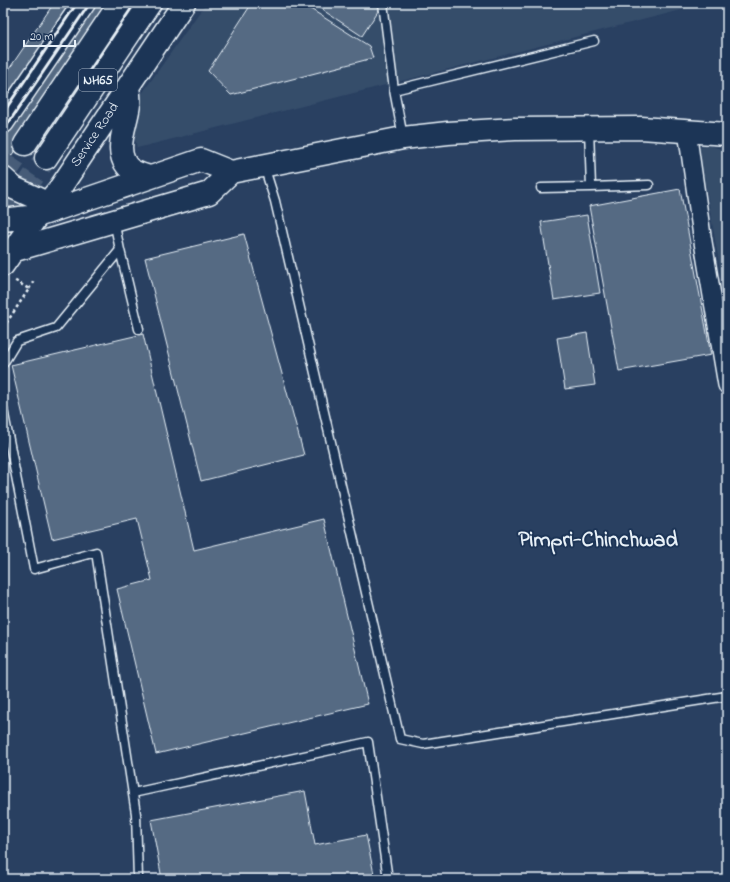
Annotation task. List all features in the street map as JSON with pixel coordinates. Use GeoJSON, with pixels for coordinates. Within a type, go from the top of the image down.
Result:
{"type":"FeatureCollection","features":[{"type":"Feature","properties":{"kind":"main road"},"geometry":{"type":"LineString","coordinates":[[3,122],[84,3]]}},
{"type":"Feature","properties":{"kind":"main road","name":"NH65"},"geometry":{"type":"LineString","coordinates":[[25,144],[120,3]]}},
{"type":"Feature","properties":{"kind":"main road","name":"NH65"},"geometry":{"type":"LineString","coordinates":[[46,158],[150,3]]}},
{"type":"Feature","properties":{"kind":"main road","name":"Service Road"},"geometry":{"type":"LineString","coordinates":[[7,261],[42,210],[60,188],[184,3]]}},
{"type":"Feature","properties":{"kind":"main road"},"geometry":{"type":"LineString","coordinates":[[127,87],[129,104],[122,139],[124,162],[132,170],[149,177]]}},
{"type":"Feature","properties":{"kind":"main road"},"geometry":{"type":"LineString","coordinates":[[7,261],[114,221],[209,194],[230,172],[403,138],[508,129],[589,128],[641,128],[727,134]]}},
{"type":"Feature","properties":{"kind":"main road"},"geometry":{"type":"LineString","coordinates":[[3,220],[42,210],[201,160],[230,172]]}},
{"type":"Feature","properties":{"kind":"main road"},"geometry":{"type":"LineString","coordinates":[[3,178],[14,188],[30,196],[42,210]]}},
{"type":"Feature","properties":{"kind":"street"},"geometry":{"type":"LineString","coordinates":[[686,131],[727,385]]}},
{"type":"Feature","properties":{"kind":"lane"},"geometry":{"type":"LineString","coordinates":[[382,3],[394,90],[403,138]]}},
{"type":"Feature","properties":{"kind":"lane"},"geometry":{"type":"LineString","coordinates":[[394,90],[594,41]]}},
{"type":"Feature","properties":{"kind":"lane"},"geometry":{"type":"LineString","coordinates":[[589,128],[591,187]]}},
{"type":"Feature","properties":{"kind":"lane"},"geometry":{"type":"LineString","coordinates":[[263,165],[275,201],[400,739],[423,744],[727,696]]}},
{"type":"Feature","properties":{"kind":"lane"},"geometry":{"type":"LineString","coordinates":[[541,188],[648,185]]}},
{"type":"Feature","properties":{"kind":"lane"},"geometry":{"type":"LineString","coordinates":[[114,221],[139,329]]}},
{"type":"Feature","properties":{"kind":"lane"},"geometry":{"type":"LineString","coordinates":[[3,364],[17,341],[56,328],[120,250]]}},
{"type":"Feature","properties":{"kind":"lane"},"geometry":{"type":"LineString","coordinates":[[3,409],[34,570],[96,552],[136,814],[138,879]]}},
{"type":"Feature","properties":{"kind":"lane"},"geometry":{"type":"LineString","coordinates":[[133,793],[368,742],[388,879]]}},
{"type":"Feature","properties":{"kind":"path"},"geometry":{"type":"LineString","coordinates":[[7,261],[28,289]]}},
{"type":"Feature","properties":{"kind":"path"},"geometry":{"type":"LineString","coordinates":[[3,328],[36,279]]}},
{"type":"Feature","properties":{"kind":"shaded area"},"geometry":{"type":"Polygon","coordinates":[[[206,3],[709,3],[137,148],[129,112],[206,3]]]}},
{"type":"Feature","properties":{"kind":"shaded area"},"geometry":{"type":"Polygon","coordinates":[[[705,144],[727,151],[727,307],[699,148],[705,144]]]}},
{"type":"Feature","properties":{"kind":"building"},"geometry":{"type":"Polygon","coordinates":[[[54,3],[115,3],[3,168],[3,78],[54,3]]]}},
{"type":"Feature","properties":{"kind":"building"},"geometry":{"type":"Polygon","coordinates":[[[252,3],[301,3],[369,46],[373,58],[231,95],[208,71],[252,3]]]}},
{"type":"Feature","properties":{"kind":"building"},"geometry":{"type":"Polygon","coordinates":[[[312,3],[373,3],[380,8],[362,36],[312,3]]]}},
{"type":"Feature","properties":{"kind":"building"},"geometry":{"type":"Polygon","coordinates":[[[680,189],[711,355],[619,371],[589,206],[680,189]]]}},
{"type":"Feature","properties":{"kind":"building"},"geometry":{"type":"Polygon","coordinates":[[[587,215],[600,293],[554,300],[541,222],[587,215]]]}},
{"type":"Feature","properties":{"kind":"building"},"geometry":{"type":"Polygon","coordinates":[[[244,234],[304,455],[201,481],[145,258],[244,234]]]}},
{"type":"Feature","properties":{"kind":"building"},"geometry":{"type":"Polygon","coordinates":[[[587,333],[595,385],[565,389],[557,338],[587,333]]]}},
{"type":"Feature","properties":{"kind":"building"},"geometry":{"type":"Polygon","coordinates":[[[143,334],[194,550],[324,519],[368,704],[156,754],[117,589],[152,580],[137,519],[52,539],[11,365],[143,334]]]}},
{"type":"Feature","properties":{"kind":"building"},"geometry":{"type":"Polygon","coordinates":[[[305,791],[315,845],[366,835],[375,879],[162,879],[151,820],[305,791]]]}},
{"type":"Feature","properties":{"kind":"tunnel"},"geometry":{"type":"LineString","coordinates":[[3,177],[25,144]]}},
{"type":"Feature","properties":{"kind":"tunnel"},"geometry":{"type":"LineString","coordinates":[[3,221],[46,158]]}},
{"type":"Feature","properties":{"kind":"railway"},"geometry":{"type":"LineString","coordinates":[[3,113],[77,3]]}},
{"type":"Feature","properties":{"kind":"railway"},"geometry":{"type":"LineString","coordinates":[[3,131],[90,3]]}},
{"type":"Feature","properties":{"kind":"district","name":"Pimpri-Chinchwad"},"geometry":{"type":"Point","coordinates":[598,541]}}]}
